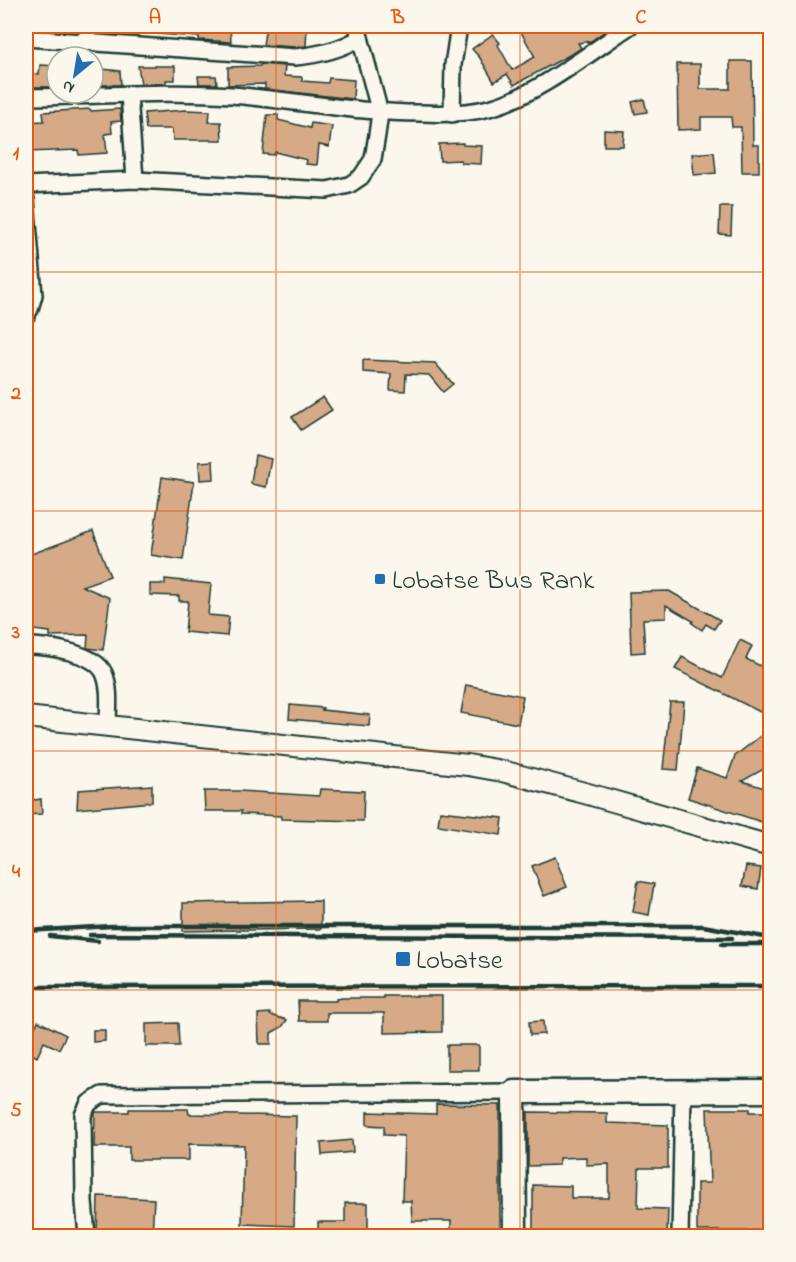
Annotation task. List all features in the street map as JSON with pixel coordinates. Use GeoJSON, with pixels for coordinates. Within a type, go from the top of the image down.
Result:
{"type":"FeatureCollection","features":[{"type":"Feature","properties":{"kind":"highway"},"geometry":{"type":"LineString","coordinates":[[515,1236],[514,1092],[771,1091]]}},
{"type":"Feature","properties":{"kind":"main road"},"geometry":{"type":"LineString","coordinates":[[26,717],[372,753],[481,767],[611,800],[771,846]]}},
{"type":"Feature","properties":{"kind":"street"},"geometry":{"type":"LineString","coordinates":[[86,42],[88,26]]}},
{"type":"Feature","properties":{"kind":"street"},"geometry":{"type":"LineString","coordinates":[[452,114],[453,65],[459,26]]}},
{"type":"Feature","properties":{"kind":"street"},"geometry":{"type":"LineString","coordinates":[[26,97],[129,94],[231,95],[380,113],[452,114],[489,108],[516,98],[542,84],[630,26]]}},
{"type":"Feature","properties":{"kind":"street"},"geometry":{"type":"LineString","coordinates":[[26,38],[295,57],[344,48],[358,32]]}},
{"type":"Feature","properties":{"kind":"street"},"geometry":{"type":"LineString","coordinates":[[26,185],[135,180],[327,190],[349,185],[361,177],[373,159],[380,113],[358,32]]}},
{"type":"Feature","properties":{"kind":"street"},"geometry":{"type":"LineString","coordinates":[[129,94],[135,180]]}},
{"type":"Feature","properties":{"kind":"street"},"geometry":{"type":"LineString","coordinates":[[26,198],[34,295],[26,316]]}},
{"type":"Feature","properties":{"kind":"street"},"geometry":{"type":"LineString","coordinates":[[26,646],[45,646],[77,654],[104,672],[109,698],[108,726]]}},
{"type":"Feature","properties":{"kind":"street"},"geometry":{"type":"LineString","coordinates":[[87,1236],[84,1202],[83,1115],[90,1103],[102,1095],[514,1092]]}},
{"type":"Feature","properties":{"kind":"street"},"geometry":{"type":"LineString","coordinates":[[680,1236],[683,1092]]}},
{"type":"Feature","properties":{"kind":"building"},"geometry":{"type":"Polygon","coordinates":[[[159,26],[230,26],[231,42],[158,34],[159,26]]]}},
{"type":"Feature","properties":{"kind":"building"},"geometry":{"type":"Polygon","coordinates":[[[266,26],[307,27],[306,46],[263,45],[266,26]]]}},
{"type":"Feature","properties":{"kind":"building"},"geometry":{"type":"Polygon","coordinates":[[[532,26],[604,26],[605,31],[591,41],[578,43],[581,48],[575,52],[514,85],[507,74],[494,82],[472,49],[493,34],[500,43],[498,45],[512,70],[535,57],[521,32],[532,26]]]}},
{"type":"Feature","properties":{"kind":"building"},"geometry":{"type":"Polygon","coordinates":[[[730,61],[752,61],[753,145],[759,145],[759,172],[742,172],[741,127],[732,127],[731,117],[701,117],[701,129],[678,130],[677,64],[700,64],[700,89],[730,89],[730,61]]]}},
{"type":"Feature","properties":{"kind":"building"},"geometry":{"type":"Polygon","coordinates":[[[261,64],[285,66],[284,76],[302,77],[302,81],[328,83],[329,78],[354,80],[353,99],[265,89],[265,84],[228,85],[228,67],[260,66],[261,64]]]}},
{"type":"Feature","properties":{"kind":"building"},"geometry":{"type":"Polygon","coordinates":[[[40,65],[45,65],[45,87],[26,87],[26,73],[39,74],[40,65]]]}},
{"type":"Feature","properties":{"kind":"building"},"geometry":{"type":"Polygon","coordinates":[[[138,66],[175,66],[175,80],[166,80],[166,84],[141,84],[138,66]]]}},
{"type":"Feature","properties":{"kind":"building"},"geometry":{"type":"Polygon","coordinates":[[[105,69],[120,71],[121,85],[105,85],[105,69]]]}},
{"type":"Feature","properties":{"kind":"building"},"geometry":{"type":"Polygon","coordinates":[[[198,76],[216,76],[217,84],[199,84],[198,76]]]}},
{"type":"Feature","properties":{"kind":"building"},"geometry":{"type":"Polygon","coordinates":[[[644,99],[647,112],[635,114],[632,102],[644,99]]]}},
{"type":"Feature","properties":{"kind":"building"},"geometry":{"type":"Polygon","coordinates":[[[90,109],[91,111],[120,109],[121,121],[111,122],[112,133],[105,134],[107,153],[79,155],[78,150],[27,152],[26,122],[44,121],[43,112],[90,109]]]}},
{"type":"Feature","properties":{"kind":"building"},"geometry":{"type":"Polygon","coordinates":[[[210,111],[209,122],[221,122],[222,140],[173,140],[172,129],[146,129],[144,113],[210,111]]]}},
{"type":"Feature","properties":{"kind":"building"},"geometry":{"type":"Polygon","coordinates":[[[267,115],[278,115],[278,120],[310,128],[311,123],[332,126],[329,147],[319,145],[317,165],[306,164],[307,160],[275,152],[274,155],[263,154],[267,115]]]}},
{"type":"Feature","properties":{"kind":"building"},"geometry":{"type":"Polygon","coordinates":[[[604,130],[624,131],[623,146],[604,146],[604,130]]]}},
{"type":"Feature","properties":{"kind":"building"},"geometry":{"type":"Polygon","coordinates":[[[463,143],[463,145],[482,146],[481,164],[461,163],[461,160],[440,161],[439,144],[463,143]]]}},
{"type":"Feature","properties":{"kind":"building"},"geometry":{"type":"Polygon","coordinates":[[[714,152],[716,173],[694,175],[692,154],[714,152]]]}},
{"type":"Feature","properties":{"kind":"building"},"geometry":{"type":"Polygon","coordinates":[[[720,207],[732,207],[731,235],[719,234],[720,207]]]}},
{"type":"Feature","properties":{"kind":"building"},"geometry":{"type":"Polygon","coordinates":[[[363,360],[435,363],[453,384],[443,392],[429,375],[406,374],[405,391],[390,390],[391,374],[363,372],[363,360]]]}},
{"type":"Feature","properties":{"kind":"building"},"geometry":{"type":"Polygon","coordinates":[[[323,397],[332,410],[301,430],[292,417],[323,397]]]}},
{"type":"Feature","properties":{"kind":"building"},"geometry":{"type":"Polygon","coordinates":[[[255,455],[271,459],[266,487],[251,484],[255,455]]]}},
{"type":"Feature","properties":{"kind":"building"},"geometry":{"type":"Polygon","coordinates":[[[213,461],[214,479],[200,480],[199,462],[213,461]]]}},
{"type":"Feature","properties":{"kind":"building"},"geometry":{"type":"Polygon","coordinates":[[[162,477],[194,482],[183,560],[151,555],[162,477]]]}},
{"type":"Feature","properties":{"kind":"building"},"geometry":{"type":"Polygon","coordinates":[[[93,531],[110,576],[82,586],[110,598],[103,650],[87,648],[88,635],[50,636],[50,632],[34,630],[26,618],[26,556],[93,531]]]}},
{"type":"Feature","properties":{"kind":"building"},"geometry":{"type":"Polygon","coordinates":[[[165,579],[211,584],[208,615],[229,617],[227,636],[185,632],[188,601],[179,601],[179,596],[150,595],[150,584],[165,584],[165,579]]]}},
{"type":"Feature","properties":{"kind":"building"},"geometry":{"type":"Polygon","coordinates":[[[669,591],[720,620],[714,629],[706,624],[702,630],[692,623],[693,621],[666,605],[666,618],[643,619],[645,652],[631,653],[629,592],[669,591]]]}},
{"type":"Feature","properties":{"kind":"building"},"geometry":{"type":"Polygon","coordinates":[[[740,640],[752,646],[746,659],[771,671],[771,707],[766,715],[675,669],[682,657],[722,678],[740,640]]]}},
{"type":"Feature","properties":{"kind":"building"},"geometry":{"type":"Polygon","coordinates":[[[466,685],[523,696],[518,724],[461,713],[466,685]]]}},
{"type":"Feature","properties":{"kind":"building"},"geometry":{"type":"Polygon","coordinates":[[[670,702],[684,702],[678,770],[663,769],[670,702]]]}},
{"type":"Feature","properties":{"kind":"building"},"geometry":{"type":"Polygon","coordinates":[[[290,705],[370,715],[369,726],[289,719],[290,705]]]}},
{"type":"Feature","properties":{"kind":"building"},"geometry":{"type":"Polygon","coordinates":[[[763,734],[771,734],[771,765],[742,781],[771,790],[771,825],[688,798],[697,768],[727,778],[735,756],[763,734]]]}},
{"type":"Feature","properties":{"kind":"building"},"geometry":{"type":"Polygon","coordinates":[[[152,785],[152,802],[77,809],[78,790],[152,785]]]}},
{"type":"Feature","properties":{"kind":"building"},"geometry":{"type":"Polygon","coordinates":[[[320,789],[364,791],[363,821],[281,819],[281,816],[241,814],[241,811],[205,811],[204,791],[319,796],[320,789]]]}},
{"type":"Feature","properties":{"kind":"building"},"geometry":{"type":"Polygon","coordinates":[[[26,795],[35,800],[41,799],[42,814],[26,815],[26,795]]]}},
{"type":"Feature","properties":{"kind":"building"},"geometry":{"type":"Polygon","coordinates":[[[440,811],[503,818],[501,835],[438,825],[440,811]]]}},
{"type":"Feature","properties":{"kind":"building"},"geometry":{"type":"Polygon","coordinates":[[[555,857],[567,887],[544,896],[532,866],[555,857]]]}},
{"type":"Feature","properties":{"kind":"building"},"geometry":{"type":"Polygon","coordinates":[[[746,866],[761,868],[758,889],[742,886],[746,866]]]}},
{"type":"Feature","properties":{"kind":"building"},"geometry":{"type":"Polygon","coordinates":[[[638,881],[654,884],[649,915],[633,912],[638,881]]]}},
{"type":"Feature","properties":{"kind":"building"},"geometry":{"type":"Polygon","coordinates":[[[321,901],[321,929],[183,931],[183,903],[321,901]]]}},
{"type":"Feature","properties":{"kind":"building"},"geometry":{"type":"Polygon","coordinates":[[[384,996],[442,996],[442,1032],[384,1033],[384,1013],[327,1013],[327,1021],[299,1021],[298,1001],[336,1001],[336,999],[343,998],[384,998],[384,996]]]}},
{"type":"Feature","properties":{"kind":"building"},"geometry":{"type":"Polygon","coordinates":[[[270,1013],[270,1015],[287,1020],[282,1027],[271,1033],[271,1044],[259,1044],[258,1014],[270,1013]]]}},
{"type":"Feature","properties":{"kind":"building"},"geometry":{"type":"Polygon","coordinates":[[[38,1021],[66,1035],[59,1049],[44,1042],[37,1057],[26,1051],[26,1046],[38,1021]]]}},
{"type":"Feature","properties":{"kind":"building"},"geometry":{"type":"Polygon","coordinates":[[[543,1021],[544,1034],[530,1035],[529,1022],[543,1021]]]}},
{"type":"Feature","properties":{"kind":"building"},"geometry":{"type":"Polygon","coordinates":[[[178,1023],[179,1046],[146,1046],[146,1024],[178,1023]]]}},
{"type":"Feature","properties":{"kind":"building"},"geometry":{"type":"Polygon","coordinates":[[[93,1030],[105,1030],[105,1041],[93,1042],[93,1030]]]}},
{"type":"Feature","properties":{"kind":"building"},"geometry":{"type":"Polygon","coordinates":[[[447,1045],[479,1045],[479,1070],[447,1070],[447,1045]]]}},
{"type":"Feature","properties":{"kind":"building"},"geometry":{"type":"Polygon","coordinates":[[[436,1104],[500,1105],[500,1236],[451,1236],[451,1221],[412,1221],[411,1201],[402,1201],[404,1136],[384,1135],[384,1126],[367,1125],[367,1112],[436,1114],[436,1104]]]}},
{"type":"Feature","properties":{"kind":"building"},"geometry":{"type":"Polygon","coordinates":[[[129,1109],[188,1109],[189,1114],[296,1116],[294,1226],[242,1224],[244,1145],[189,1144],[189,1160],[129,1160],[129,1147],[94,1147],[95,1112],[129,1112],[129,1109]]]}},
{"type":"Feature","properties":{"kind":"building"},"geometry":{"type":"Polygon","coordinates":[[[707,1109],[750,1109],[750,1112],[771,1112],[771,1231],[697,1231],[697,1183],[710,1183],[707,1109]]]}},
{"type":"Feature","properties":{"kind":"building"},"geometry":{"type":"Polygon","coordinates":[[[528,1112],[607,1113],[607,1123],[668,1125],[668,1168],[639,1168],[638,1208],[668,1209],[667,1236],[533,1236],[533,1185],[571,1186],[571,1198],[609,1198],[609,1164],[586,1165],[586,1157],[559,1158],[559,1165],[528,1166],[528,1112]]]}},
{"type":"Feature","properties":{"kind":"building"},"geometry":{"type":"Polygon","coordinates":[[[352,1140],[353,1152],[322,1155],[321,1143],[352,1140]]]}},
{"type":"Feature","properties":{"kind":"building"},"geometry":{"type":"Polygon","coordinates":[[[98,1196],[154,1199],[152,1236],[97,1236],[98,1196]]]}},
{"type":"Feature","properties":{"kind":"building"},"geometry":{"type":"Polygon","coordinates":[[[345,1203],[368,1203],[368,1236],[318,1236],[318,1222],[345,1222],[345,1203]]]}},
{"type":"Feature","properties":{"kind":"railway"},"geometry":{"type":"LineString","coordinates":[[26,931],[112,926],[703,926],[770,938]]}},
{"type":"Feature","properties":{"kind":"railway"},"geometry":{"type":"LineString","coordinates":[[90,935],[732,938]]}},
{"type":"Feature","properties":{"kind":"railway"},"geometry":{"type":"LineString","coordinates":[[50,936],[98,941]]}},
{"type":"Feature","properties":{"kind":"railway"},"geometry":{"type":"LineString","coordinates":[[722,944],[770,944]]}},
{"type":"Feature","properties":{"kind":"railway"},"geometry":{"type":"LineString","coordinates":[[26,987],[770,986]]}},
{"type":"Feature","properties":{"kind":"place","name":"Lobatse Bus Rank"},"geometry":{"type":"Point","coordinates":[380,579]}},
{"type":"Feature","properties":{"kind":"place","name":"Lobatse"},"geometry":{"type":"Point","coordinates":[403,959]}}]}
